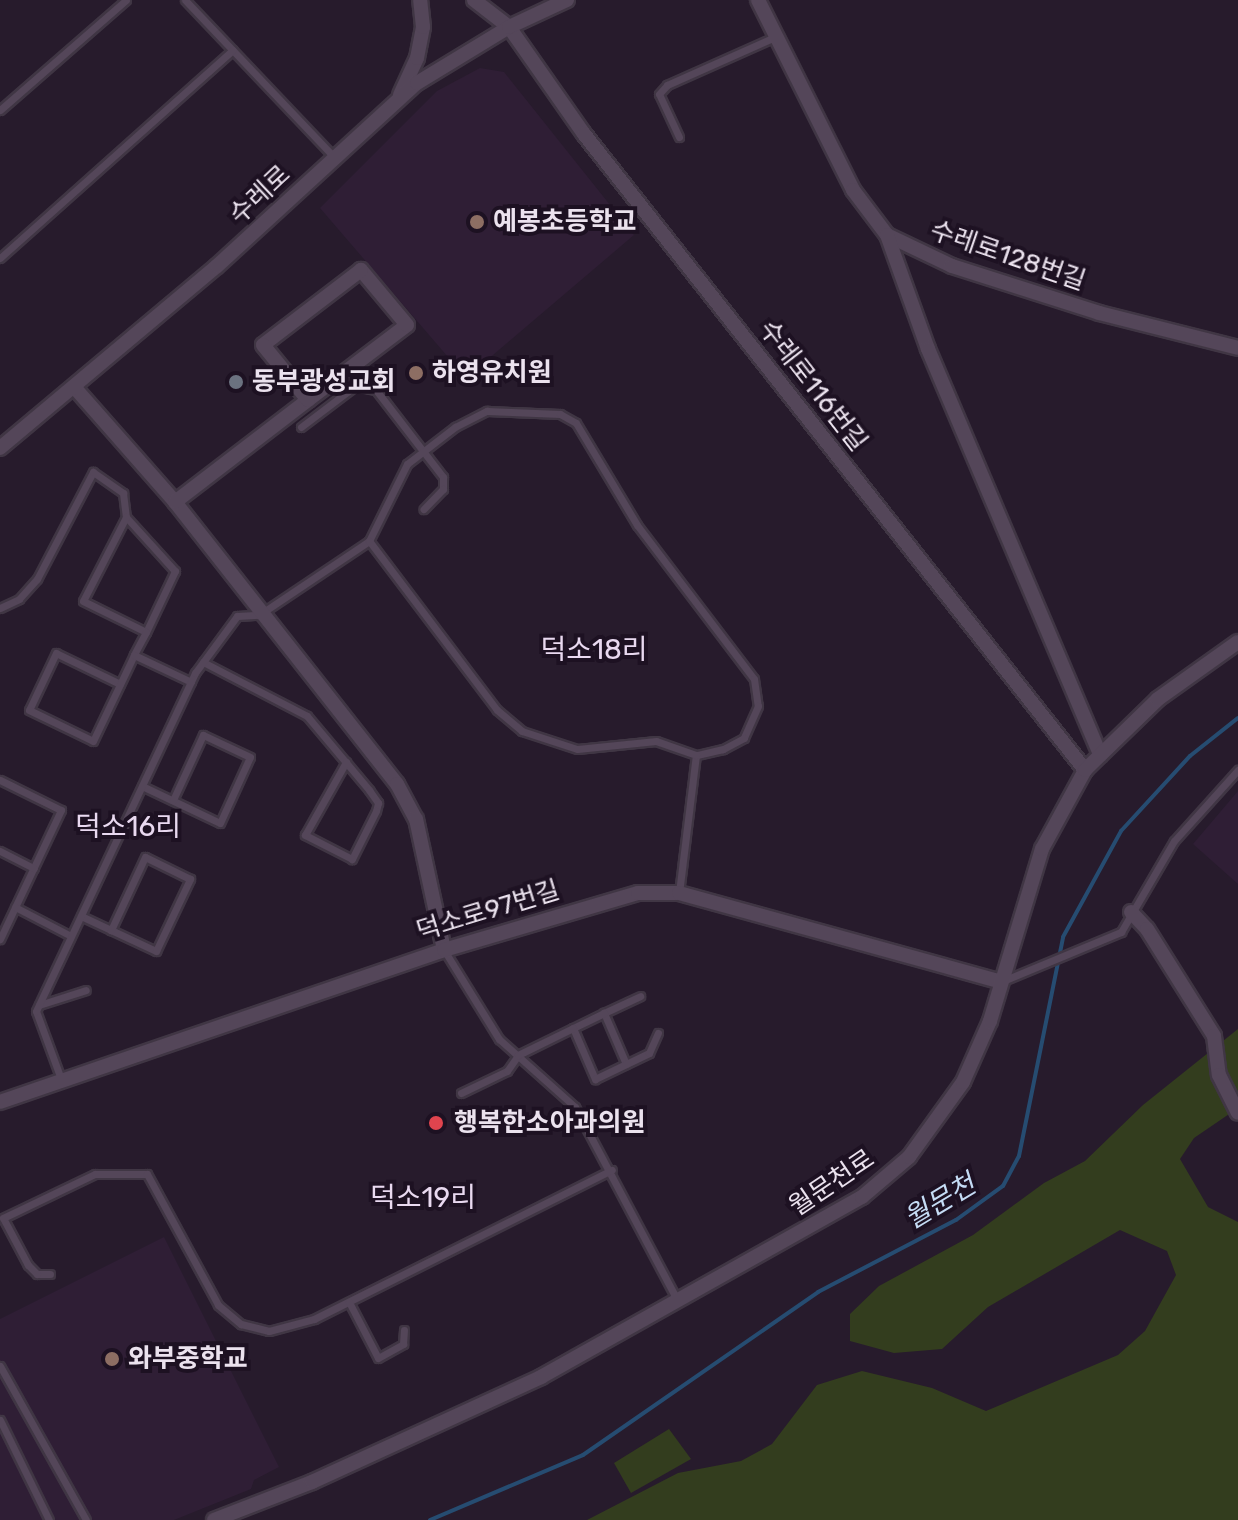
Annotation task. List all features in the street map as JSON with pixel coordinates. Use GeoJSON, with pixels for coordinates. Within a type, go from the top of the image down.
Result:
{"type":"FeatureCollection","features":[{"type":"Feature","properties":{"kind":"street"},"geometry":{"type":"LineString","coordinates":[[399,98],[417,58],[423,27],[420,0]]}},
{"type":"Feature","properties":{"kind":"street","name":"수레로116번길"},"geometry":{"type":"LineString","coordinates":[[474,0],[509,27],[584,134],[1085,770]]}},
{"type":"Feature","properties":{"kind":"street","name":"수레로"},"geometry":{"type":"LineString","coordinates":[[0,448],[75,388],[435,69],[509,27],[567,0]]}},
{"type":"Feature","properties":{"kind":"street","name":"수레로128번길"},"geometry":{"type":"LineString","coordinates":[[758,0],[853,190],[887,235],[952,266],[1099,313],[1238,348]]}},
{"type":"Feature","properties":{"kind":"street"},"geometry":{"type":"LineString","coordinates":[[887,235],[928,349],[1100,755]]}},
{"type":"Feature","properties":{"kind":"street"},"geometry":{"type":"LineString","coordinates":[[175,502],[407,325],[361,270],[263,345],[308,400]]}},
{"type":"Feature","properties":{"kind":"street"},"geometry":{"type":"LineString","coordinates":[[75,388],[175,502],[259,615],[397,784],[416,819],[444,950]]}},
{"type":"Feature","properties":{"kind":"street","name":"월문천로"},"geometry":{"type":"LineString","coordinates":[[214,1520],[447,1422],[679,1302],[862,1197],[909,1157],[963,1082],[1007,981],[1042,849],[1085,770],[1158,699],[1238,642]]}},
{"type":"Feature","properties":{"kind":"street","name":"덕소로97번길"},"geometry":{"type":"LineString","coordinates":[[0,1102],[444,950],[603,900],[679,893],[1007,981]]}},
{"type":"Feature","properties":{"kind":"street"},"geometry":{"type":"LineString","coordinates":[[1131,912],[1147,929],[1214,1036],[1219,1075],[1238,1113]]}},
{"type":"Feature","properties":{"kind":"lane"},"geometry":{"type":"LineString","coordinates":[[0,110],[126,0]]}},
{"type":"Feature","properties":{"kind":"lane"},"geometry":{"type":"LineString","coordinates":[[185,0],[335,158]]}},
{"type":"Feature","properties":{"kind":"lane"},"geometry":{"type":"LineString","coordinates":[[679,137],[659,94],[667,85],[775,37]]}},
{"type":"Feature","properties":{"kind":"lane"},"geometry":{"type":"LineString","coordinates":[[0,258],[233,50]]}},
{"type":"Feature","properties":{"kind":"lane"},"geometry":{"type":"LineString","coordinates":[[301,427],[355,386],[376,390],[443,477],[443,489],[424,509]]}},
{"type":"Feature","properties":{"kind":"lane"},"geometry":{"type":"LineString","coordinates":[[61,1079],[36,1011],[203,662],[237,616],[259,615],[369,541],[407,464],[423,450],[487,411],[560,414],[576,423],[637,525],[754,679],[758,706],[744,738],[723,749],[696,755],[656,741],[577,749],[522,731],[497,710],[369,541]]}},
{"type":"Feature","properties":{"kind":"lane"},"geometry":{"type":"LineString","coordinates":[[0,608],[19,599],[37,579],[93,472],[123,493],[126,517],[83,601],[146,632]]}},
{"type":"Feature","properties":{"kind":"lane"},"geometry":{"type":"LineString","coordinates":[[120,684],[56,653],[29,710],[93,741],[175,571],[126,517]]}},
{"type":"Feature","properties":{"kind":"lane"},"geometry":{"type":"LineString","coordinates":[[134,655],[191,682]]}},
{"type":"Feature","properties":{"kind":"lane"},"geometry":{"type":"LineString","coordinates":[[203,662],[307,716],[346,762],[378,803],[352,859],[305,835],[346,762]]}},
{"type":"Feature","properties":{"kind":"lane"},"geometry":{"type":"LineString","coordinates":[[142,786],[220,823],[250,757],[203,735],[173,800]]}},
{"type":"Feature","properties":{"kind":"lane"},"geometry":{"type":"LineString","coordinates":[[679,893],[696,755]]}},
{"type":"Feature","properties":{"kind":"lane"},"geometry":{"type":"LineString","coordinates":[[1007,981],[1121,932],[1174,841],[1238,770]]}},
{"type":"Feature","properties":{"kind":"lane"},"geometry":{"type":"LineString","coordinates":[[0,780],[61,810],[0,939]]}},
{"type":"Feature","properties":{"kind":"lane"},"geometry":{"type":"LineString","coordinates":[[0,851],[34,868]]}},
{"type":"Feature","properties":{"kind":"lane"},"geometry":{"type":"LineString","coordinates":[[81,916],[111,930],[156,951],[190,879],[145,857],[111,930]]}},
{"type":"Feature","properties":{"kind":"lane"},"geometry":{"type":"LineString","coordinates":[[15,907],[71,936]]}},
{"type":"Feature","properties":{"kind":"lane"},"geometry":{"type":"LineString","coordinates":[[444,950],[499,1039],[575,1107],[612,1170],[679,1302]]}},
{"type":"Feature","properties":{"kind":"lane"},"geometry":{"type":"LineString","coordinates":[[39,1005],[86,990]]}},
{"type":"Feature","properties":{"kind":"lane"},"geometry":{"type":"LineString","coordinates":[[461,1093],[507,1071],[518,1055],[640,996]]}},
{"type":"Feature","properties":{"kind":"lane"},"geometry":{"type":"LineString","coordinates":[[604,1013],[626,1064]]}},
{"type":"Feature","properties":{"kind":"lane"},"geometry":{"type":"LineString","coordinates":[[573,1028],[595,1079],[649,1053],[658,1033]]}},
{"type":"Feature","properties":{"kind":"lane"},"geometry":{"type":"LineString","coordinates":[[50,1274],[37,1274],[28,1265],[3,1218],[95,1174],[124,1171],[147,1174],[218,1305],[241,1324],[269,1331],[314,1319],[612,1170]]}},
{"type":"Feature","properties":{"kind":"lane"},"geometry":{"type":"LineString","coordinates":[[349,1302],[378,1358],[403,1344],[404,1330]]}},
{"type":"Feature","properties":{"kind":"lane"},"geometry":{"type":"LineString","coordinates":[[0,1366],[86,1520]]}},
{"type":"Feature","properties":{"kind":"lane"},"geometry":{"type":"LineString","coordinates":[[0,1420],[49,1520]]}},
{"type":"Feature","properties":{"kind":"shaded area","name":"예봉초등학교"},"geometry":{"type":"Polygon","coordinates":[[[480,68],[504,72],[634,235],[466,378],[320,208],[437,91],[480,68]]]}},
{"type":"Feature","properties":{"kind":"shaded area"},"geometry":{"type":"Polygon","coordinates":[[[1238,791],[1238,884],[1193,844],[1238,791]]]}},
{"type":"Feature","properties":{"kind":"shaded area","name":"와부중학교"},"geometry":{"type":"Polygon","coordinates":[[[164,1237],[279,1467],[254,1480],[251,1489],[174,1520],[0,1520],[0,1319],[164,1237]]]}},
{"type":"Feature","properties":{"kind":"green space"},"geometry":{"type":"Polygon","coordinates":[[[1238,1029],[1238,1108],[1194,1138],[1180,1159],[1208,1207],[1238,1222],[1238,1520],[587,1520],[678,1473],[741,1461],[772,1444],[817,1385],[862,1371],[932,1388],[986,1411],[1118,1355],[1145,1331],[1176,1275],[1167,1251],[1120,1230],[988,1307],[942,1349],[894,1353],[850,1341],[850,1314],[879,1286],[973,1235],[1044,1183],[1085,1161],[1143,1105],[1238,1029]]]}},
{"type":"Feature","properties":{"kind":"green space"},"geometry":{"type":"Polygon","coordinates":[[[669,1429],[691,1459],[631,1493],[614,1463],[669,1429]]]}},
{"type":"Feature","properties":{"kind":"waterway","name":"월문천"},"geometry":{"type":"LineString","coordinates":[[430,1520],[583,1455],[818,1292],[956,1220],[1003,1186],[1019,1156],[1063,937],[1121,831],[1190,756],[1238,718]]}},
{"type":"Feature","properties":{"kind":"place","name":"예봉초등학교"},"geometry":{"type":"Point","coordinates":[477,222]}},
{"type":"Feature","properties":{"kind":"place","name":"하영유치원"},"geometry":{"type":"Point","coordinates":[416,373]}},
{"type":"Feature","properties":{"kind":"place","name":"동부광성교회"},"geometry":{"type":"Point","coordinates":[236,382]}},
{"type":"Feature","properties":{"kind":"place","name":"행복한소아과의원"},"geometry":{"type":"Point","coordinates":[436,1123]}},
{"type":"Feature","properties":{"kind":"place","name":"와부중학교"},"geometry":{"type":"Point","coordinates":[112,1359]}},
{"type":"Feature","properties":{"kind":"district","name":"덕소18리"},"geometry":{"type":"Point","coordinates":[594,650]}},
{"type":"Feature","properties":{"kind":"district","name":"덕소16리"},"geometry":{"type":"Point","coordinates":[128,827]}},
{"type":"Feature","properties":{"kind":"district","name":"덕소19리"},"geometry":{"type":"Point","coordinates":[423,1198]}}]}
